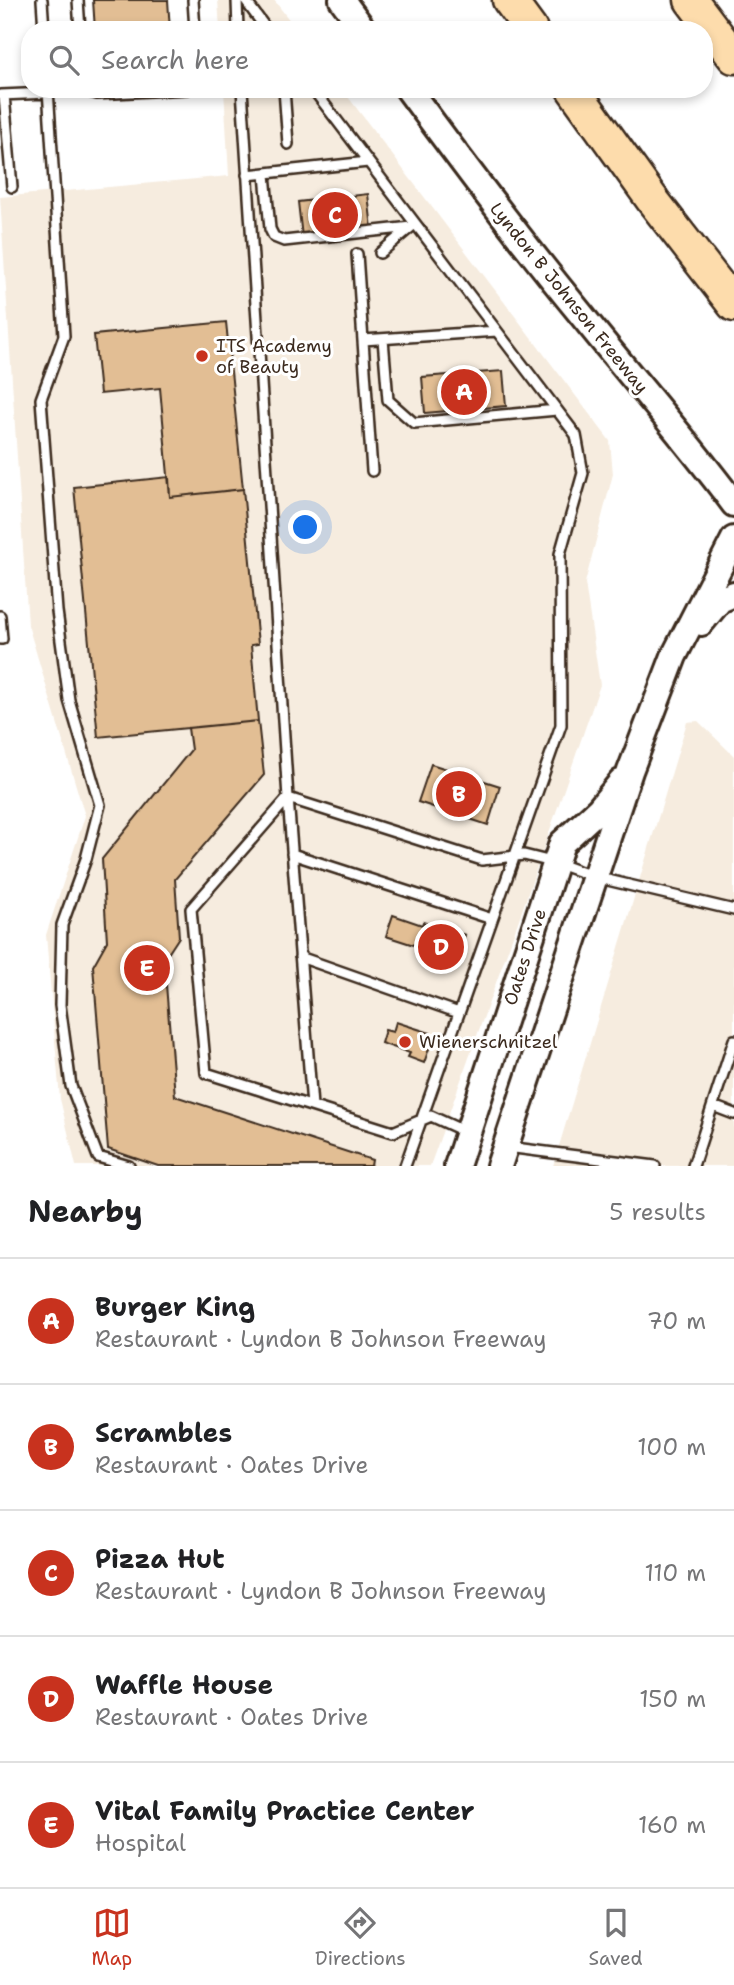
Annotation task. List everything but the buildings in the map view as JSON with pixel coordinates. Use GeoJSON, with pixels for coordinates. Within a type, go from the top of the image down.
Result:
{"type":"FeatureCollection","features":[{"type":"Feature","properties":{"kind":"highway"},"geometry":{"type":"LineString","coordinates":[[509,0],[524,21]]}},
{"type":"Feature","properties":{"kind":"highway"},"geometry":{"type":"LineString","coordinates":[[691,0],[707,21]]}},
{"type":"Feature","properties":{"kind":"highway"},"geometry":{"type":"LineString","coordinates":[[713,29],[734,57]]}},
{"type":"Feature","properties":{"kind":"highway"},"geometry":{"type":"LineString","coordinates":[[579,98],[654,202],[734,305]]}},
{"type":"Feature","properties":{"kind":"main road"},"geometry":{"type":"LineString","coordinates":[[342,0],[357,21]]}},
{"type":"Feature","properties":{"kind":"main road","name":"Lyndon B Johnson Freeway"},"geometry":{"type":"LineString","coordinates":[[415,98],[486,195],[579,313],[692,448],[734,504]]}},
{"type":"Feature","properties":{"kind":"main road","name":"Oates Drive"},"geometry":{"type":"LineString","coordinates":[[502,1157],[631,771],[674,656],[734,540]]}},
{"type":"Feature","properties":{"kind":"main road"},"geometry":{"type":"LineString","coordinates":[[674,656],[720,600],[734,594]]}},
{"type":"Feature","properties":{"kind":"main road","name":"Oates Drive"},"geometry":{"type":"LineString","coordinates":[[457,1166],[562,843],[599,809],[631,771]]}},
{"type":"Feature","properties":{"kind":"main road"},"geometry":{"type":"LineString","coordinates":[[468,1133],[502,1157]]}},
{"type":"Feature","properties":{"kind":"lane"},"geometry":{"type":"LineString","coordinates":[[42,0],[43,21]]}},
{"type":"Feature","properties":{"kind":"lane"},"geometry":{"type":"LineString","coordinates":[[78,0],[79,21]]}},
{"type":"Feature","properties":{"kind":"lane"},"geometry":{"type":"LineString","coordinates":[[193,0],[194,21]]}},
{"type":"Feature","properties":{"kind":"lane"},"geometry":{"type":"LineString","coordinates":[[237,0],[238,21]]}},
{"type":"Feature","properties":{"kind":"lane"},"geometry":{"type":"LineString","coordinates":[[245,0],[261,21]]}},
{"type":"Feature","properties":{"kind":"lane"},"geometry":{"type":"LineString","coordinates":[[12,187],[2,95],[21,93]]}},
{"type":"Feature","properties":{"kind":"lane"},"geometry":{"type":"LineString","coordinates":[[48,98],[64,337],[41,399],[57,611],[69,700],[100,805],[86,859],[62,925],[60,1005],[71,1086],[98,1157],[129,1166]]}},
{"type":"Feature","properties":{"kind":"lane"},"geometry":{"type":"LineString","coordinates":[[243,98],[288,798],[312,1107]]}},
{"type":"Feature","properties":{"kind":"lane"},"geometry":{"type":"LineString","coordinates":[[285,98],[288,144]]}},
{"type":"Feature","properties":{"kind":"lane"},"geometry":{"type":"LineString","coordinates":[[320,98],[413,225],[576,435],[583,473],[560,554],[561,725],[405,1166]]}},
{"type":"Feature","properties":{"kind":"lane"},"geometry":{"type":"LineString","coordinates":[[247,175],[368,162]]}},
{"type":"Feature","properties":{"kind":"lane"},"geometry":{"type":"LineString","coordinates":[[265,174],[270,229],[274,237],[284,241],[413,225]]}},
{"type":"Feature","properties":{"kind":"lane"},"geometry":{"type":"LineString","coordinates":[[380,253],[413,225]]}},
{"type":"Feature","properties":{"kind":"lane"},"geometry":{"type":"LineString","coordinates":[[357,254],[372,471]]}},
{"type":"Feature","properties":{"kind":"lane"},"geometry":{"type":"LineString","coordinates":[[363,340],[497,331]]}},
{"type":"Feature","properties":{"kind":"lane"},"geometry":{"type":"LineString","coordinates":[[383,339],[388,400],[414,423],[557,410]]}},
{"type":"Feature","properties":{"kind":"lane"},"geometry":{"type":"LineString","coordinates":[[0,616],[0,639]]}},
{"type":"Feature","properties":{"kind":"lane"},"geometry":{"type":"LineString","coordinates":[[288,798],[482,860],[524,855],[595,877],[734,910]]}},
{"type":"Feature","properties":{"kind":"lane"},"geometry":{"type":"LineString","coordinates":[[288,798],[191,909],[206,1073],[393,1132],[431,1116],[468,1133]]}},
{"type":"Feature","properties":{"kind":"lane"},"geometry":{"type":"LineString","coordinates":[[292,854],[492,919]]}},
{"type":"Feature","properties":{"kind":"lane"},"geometry":{"type":"LineString","coordinates":[[300,957],[459,1013]]}},
{"type":"Feature","properties":{"kind":"lane"},"geometry":{"type":"LineString","coordinates":[[693,1166],[734,1040]]}},
{"type":"Feature","properties":{"kind":"lane"},"geometry":{"type":"LineString","coordinates":[[713,1106],[734,1114]]}},
{"type":"Feature","properties":{"kind":"lane"},"geometry":{"type":"LineString","coordinates":[[502,1157],[655,1166]]}},
{"type":"Feature","properties":{"kind":"shaded area"},"geometry":{"type":"Polygon","coordinates":[[[218,0],[274,0],[290,21],[219,21],[218,0]]]}},
{"type":"Feature","properties":{"kind":"shaded area"},"geometry":{"type":"Polygon","coordinates":[[[225,98],[349,98],[610,441],[613,474],[585,583],[600,685],[430,1166],[76,1166],[60,1099],[46,935],[85,816],[28,625],[0,197],[229,176],[225,98]]]}},
{"type":"Feature","properties":{"kind":"shaded area"},"geometry":{"type":"Polygon","coordinates":[[[698,721],[734,756],[734,1166],[553,1166],[687,722],[698,721]]]}},
{"type":"Feature","properties":{"kind":"place","name":"Pizza Hut"},"geometry":{"type":"Point","coordinates":[335,215]}},
{"type":"Feature","properties":{"kind":"place","name":"ITS Academy of Beauty"},"geometry":{"type":"Point","coordinates":[202,356]}},
{"type":"Feature","properties":{"kind":"place","name":"Burger King"},"geometry":{"type":"Point","coordinates":[464,392]}},
{"type":"Feature","properties":{"kind":"place","name":"Scrambles"},"geometry":{"type":"Point","coordinates":[459,794]}},
{"type":"Feature","properties":{"kind":"place","name":"Waffle House"},"geometry":{"type":"Point","coordinates":[441,947]}},
{"type":"Feature","properties":{"kind":"place","name":"Vital Family Practice Center"},"geometry":{"type":"Point","coordinates":[147,968]}},
{"type":"Feature","properties":{"kind":"place","name":"Wienerschnitzel"},"geometry":{"type":"Point","coordinates":[405,1042]}}]}
